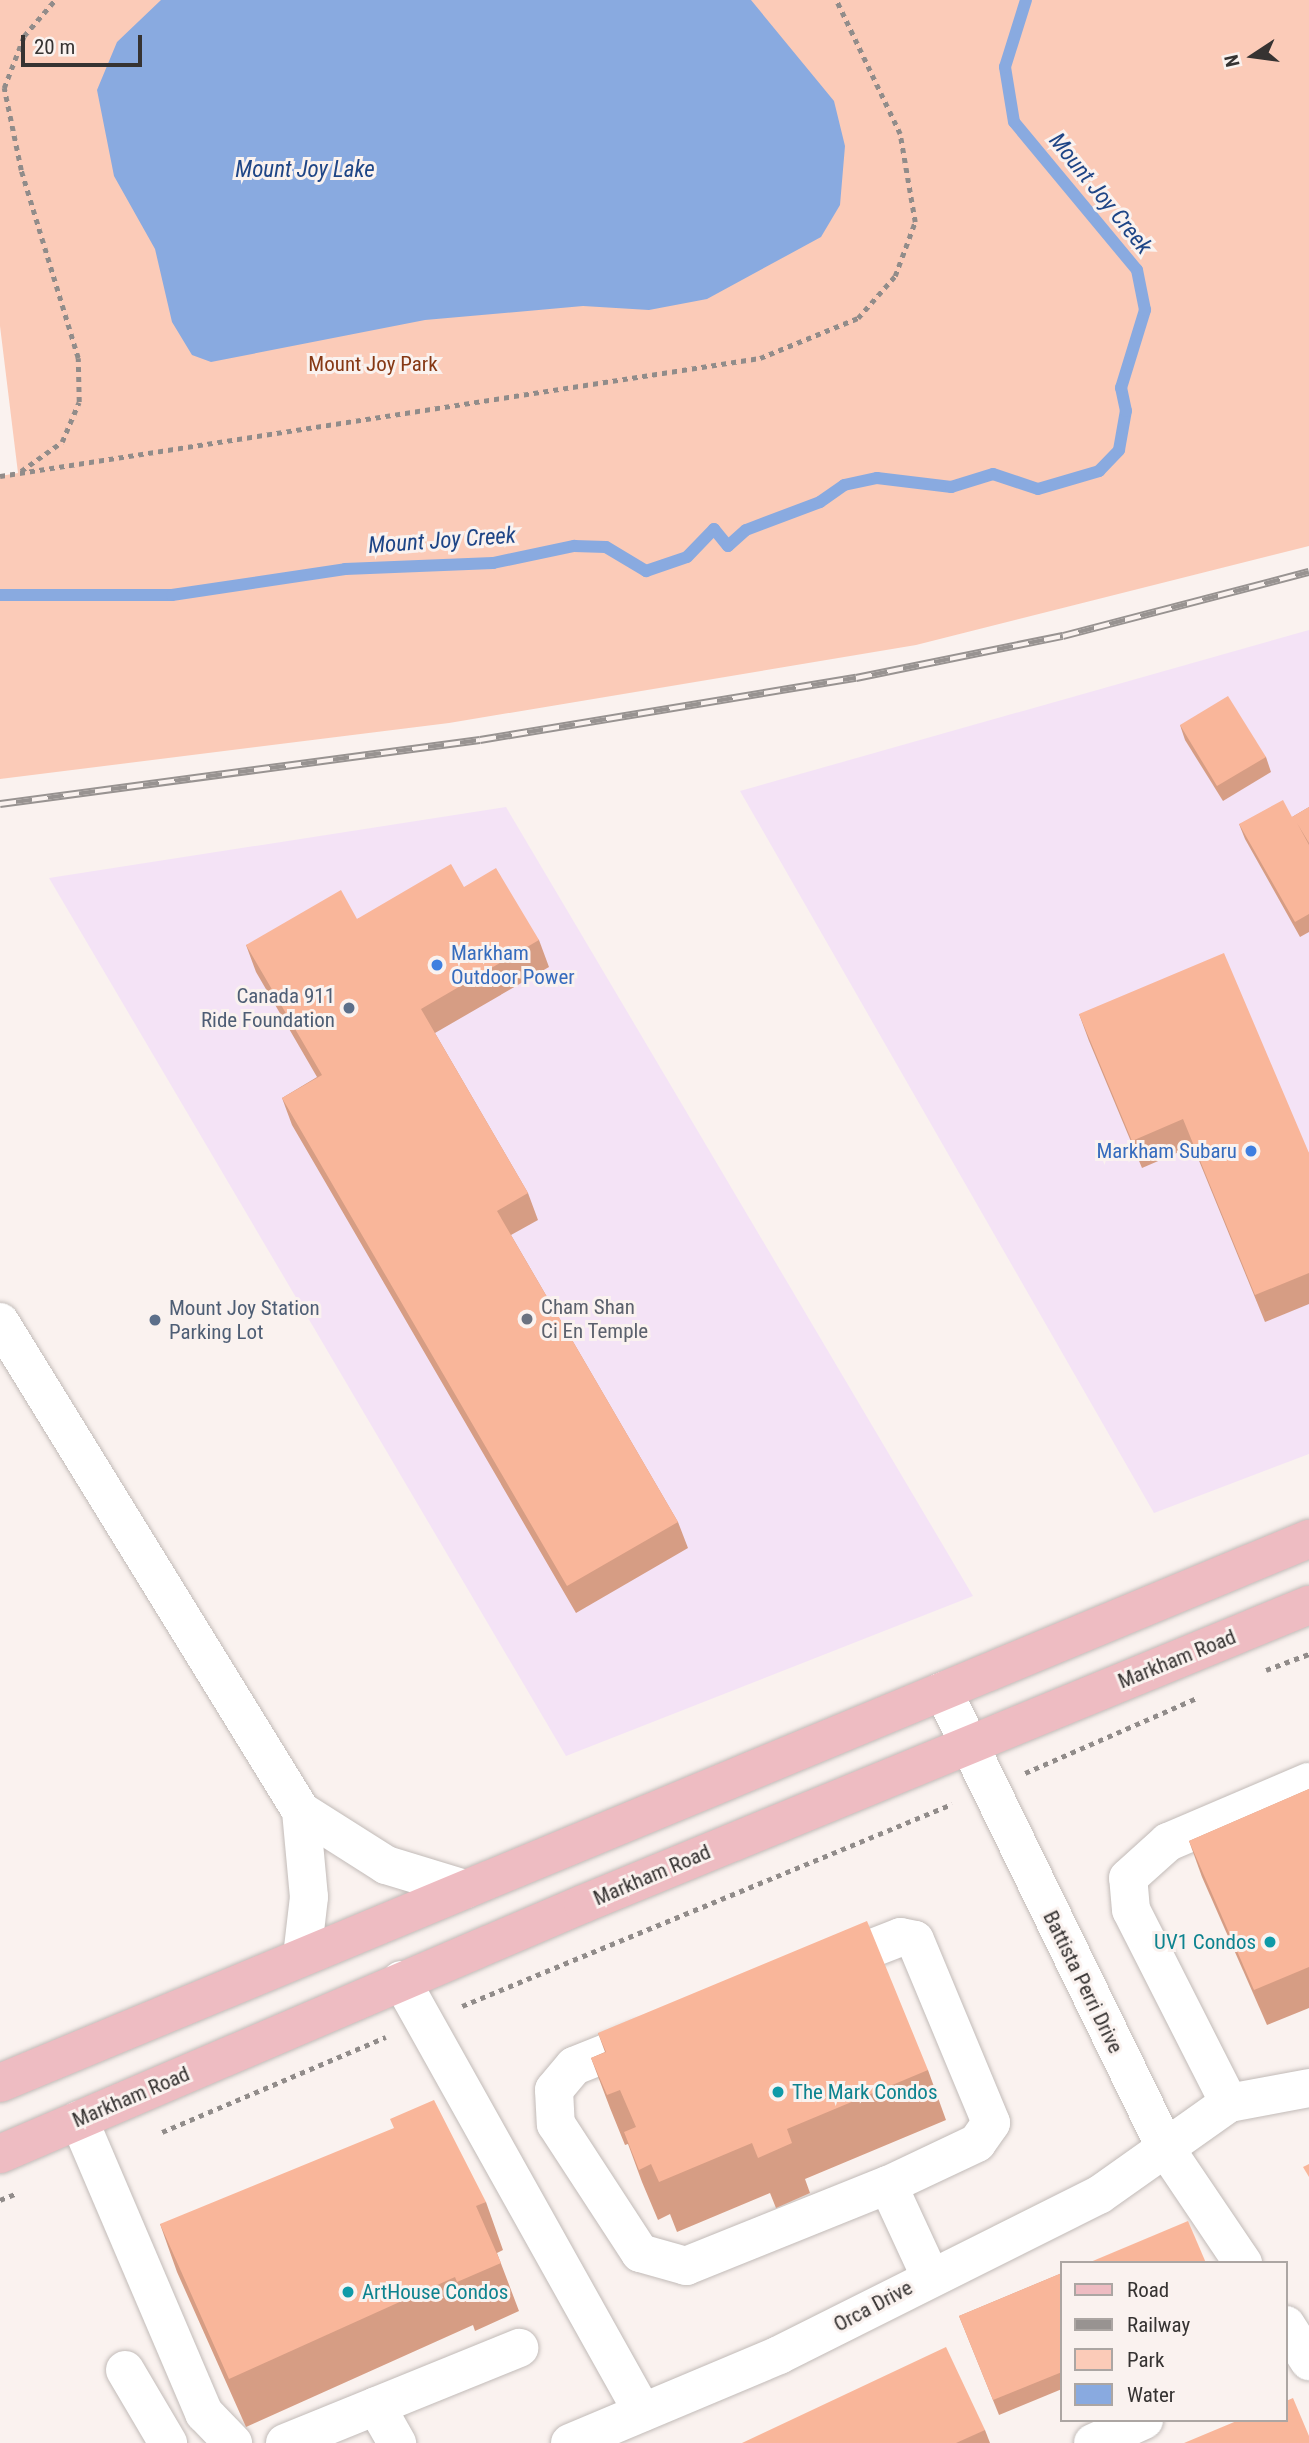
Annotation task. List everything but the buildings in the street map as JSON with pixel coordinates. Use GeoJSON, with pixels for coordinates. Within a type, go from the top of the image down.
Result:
{"type":"FeatureCollection","features":[{"type":"Feature","properties":{"kind":"main road"},"geometry":{"type":"LineString","coordinates":[[0,2082],[1309,1539]]}},
{"type":"Feature","properties":{"kind":"main road","name":"Markham Road"},"geometry":{"type":"LineString","coordinates":[[0,2154],[401,1980],[964,1744],[1309,1605]]}},
{"type":"Feature","properties":{"kind":"street"},"geometry":{"type":"LineString","coordinates":[[0,1322],[301,1811],[309,1897],[302,1956]]}},
{"type":"Feature","properties":{"kind":"street","name":"Battista Perri Drive"},"geometry":{"type":"LineString","coordinates":[[943,1691],[964,1744],[1166,2149],[1243,2261]]}},
{"type":"Feature","properties":{"kind":"street"},"geometry":{"type":"LineString","coordinates":[[1309,1782],[1168,1842],[1128,1878],[1131,1910],[1229,2103],[1309,2088]]}},
{"type":"Feature","properties":{"kind":"street"},"geometry":{"type":"LineString","coordinates":[[301,1811],[386,1864],[465,1889]]}},
{"type":"Feature","properties":{"kind":"street"},"geometry":{"type":"LineString","coordinates":[[675,2026],[574,2066],[554,2090],[556,2124],[640,2253],[686,2266],[888,2185],[977,2143],[991,2123],[915,1940],[901,1937],[800,1976]]}},
{"type":"Feature","properties":{"kind":"street"},"geometry":{"type":"LineString","coordinates":[[401,1980],[642,2412]]}},
{"type":"Feature","properties":{"kind":"street","name":"Orca Drive"},"geometry":{"type":"LineString","coordinates":[[570,2443],[779,2355],[930,2276],[1099,2195],[1229,2103]]}},
{"type":"Feature","properties":{"kind":"street"},"geometry":{"type":"LineString","coordinates":[[79,2120],[98,2159],[204,2413],[233,2443]]}},
{"type":"Feature","properties":{"kind":"street"},"geometry":{"type":"LineString","coordinates":[[888,2185],[930,2276]]}},
{"type":"Feature","properties":{"kind":"street"},"geometry":{"type":"LineString","coordinates":[[136,2251],[175,2235]]}},
{"type":"Feature","properties":{"kind":"street"},"geometry":{"type":"LineString","coordinates":[[285,2443],[519,2348]]}},
{"type":"Feature","properties":{"kind":"street"},"geometry":{"type":"LineString","coordinates":[[125,2370],[168,2443]]}},
{"type":"Feature","properties":{"kind":"street"},"geometry":{"type":"LineString","coordinates":[[376,2406],[397,2443]]}},
{"type":"Feature","properties":{"kind":"street"},"geometry":{"type":"LineString","coordinates":[[1093,2443],[1140,2422]]}},
{"type":"Feature","properties":{"kind":"path"},"geometry":{"type":"LineString","coordinates":[[18,474],[62,442],[79,402],[78,358],[21,170],[4,88],[24,36],[54,0]]}},
{"type":"Feature","properties":{"kind":"path"},"geometry":{"type":"LineString","coordinates":[[0,476],[760,358],[858,318],[895,276],[915,222],[900,134],[836,0]]}},
{"type":"Feature","properties":{"kind":"path"},"geometry":{"type":"LineString","coordinates":[[1254,1674],[1309,1654]]}},
{"type":"Feature","properties":{"kind":"path"},"geometry":{"type":"LineString","coordinates":[[1034,1769],[1206,1694]]}},
{"type":"Feature","properties":{"kind":"path"},"geometry":{"type":"LineString","coordinates":[[98,2159],[948,1805]]}},
{"type":"Feature","properties":{"kind":"path"},"geometry":{"type":"LineString","coordinates":[[0,2200],[24,2190]]}},
{"type":"Feature","properties":{"kind":"shaded area"},"geometry":{"type":"Polygon","coordinates":[[[1309,630],[1309,1454],[1154,1513],[740,791],[1309,630]]]}},
{"type":"Feature","properties":{"kind":"shaded area"},"geometry":{"type":"Polygon","coordinates":[[[506,807],[973,1596],[566,1756],[49,878],[506,807]]]}},
{"type":"Feature","properties":{"kind":"green space","name":"Mount Joy Park"},"geometry":{"type":"Polygon","coordinates":[[[0,0],[1309,0],[1309,546],[916,645],[449,723],[0,779],[0,476],[18,473],[0,326],[0,0]]]}},
{"type":"Feature","properties":{"kind":"water","name":"Mount Joy Lake"},"geometry":{"type":"Polygon","coordinates":[[[161,0],[751,0],[834,101],[845,146],[840,205],[821,237],[707,299],[649,310],[583,306],[425,320],[211,362],[192,355],[172,322],[155,249],[114,176],[97,90],[117,42],[161,0]]]}},
{"type":"Feature","properties":{"kind":"waterway","name":"Mount Joy Creek"},"geometry":{"type":"LineString","coordinates":[[0,595],[172,595],[345,569],[493,563],[574,546],[606,547],[646,571],[687,557],[714,529],[728,546],[746,530],[820,502],[844,485],[877,478],[951,487],[993,474],[1038,489],[1099,471],[1119,450],[1126,411],[1121,388],[1145,310],[1137,270],[1014,122],[1005,67],[1026,0]]}},
{"type":"Feature","properties":{"kind":"railway"},"geometry":{"type":"LineString","coordinates":[[0,804],[480,740],[856,678],[1063,636],[1309,572]]}},
{"type":"Feature","properties":{"kind":"place","name":"Markham Outdoor Power"},"geometry":{"type":"Point","coordinates":[437,965]}},
{"type":"Feature","properties":{"kind":"place","name":"Canada 911 Ride Foundation"},"geometry":{"type":"Point","coordinates":[349,1008]}},
{"type":"Feature","properties":{"kind":"place","name":"Markham Subaru"},"geometry":{"type":"Point","coordinates":[1251,1151]}},
{"type":"Feature","properties":{"kind":"place","name":"Cham Shan Ci En Temple"},"geometry":{"type":"Point","coordinates":[527,1319]}},
{"type":"Feature","properties":{"kind":"place","name":"Mount Joy Station Parking Lot"},"geometry":{"type":"Point","coordinates":[155,1320]}},
{"type":"Feature","properties":{"kind":"place","name":"UV1 Condos"},"geometry":{"type":"Point","coordinates":[1270,1942]}},
{"type":"Feature","properties":{"kind":"place","name":"The Mark Condos"},"geometry":{"type":"Point","coordinates":[778,2092]}},
{"type":"Feature","properties":{"kind":"place","name":"ArtHouse Condos"},"geometry":{"type":"Point","coordinates":[348,2292]}}]}
